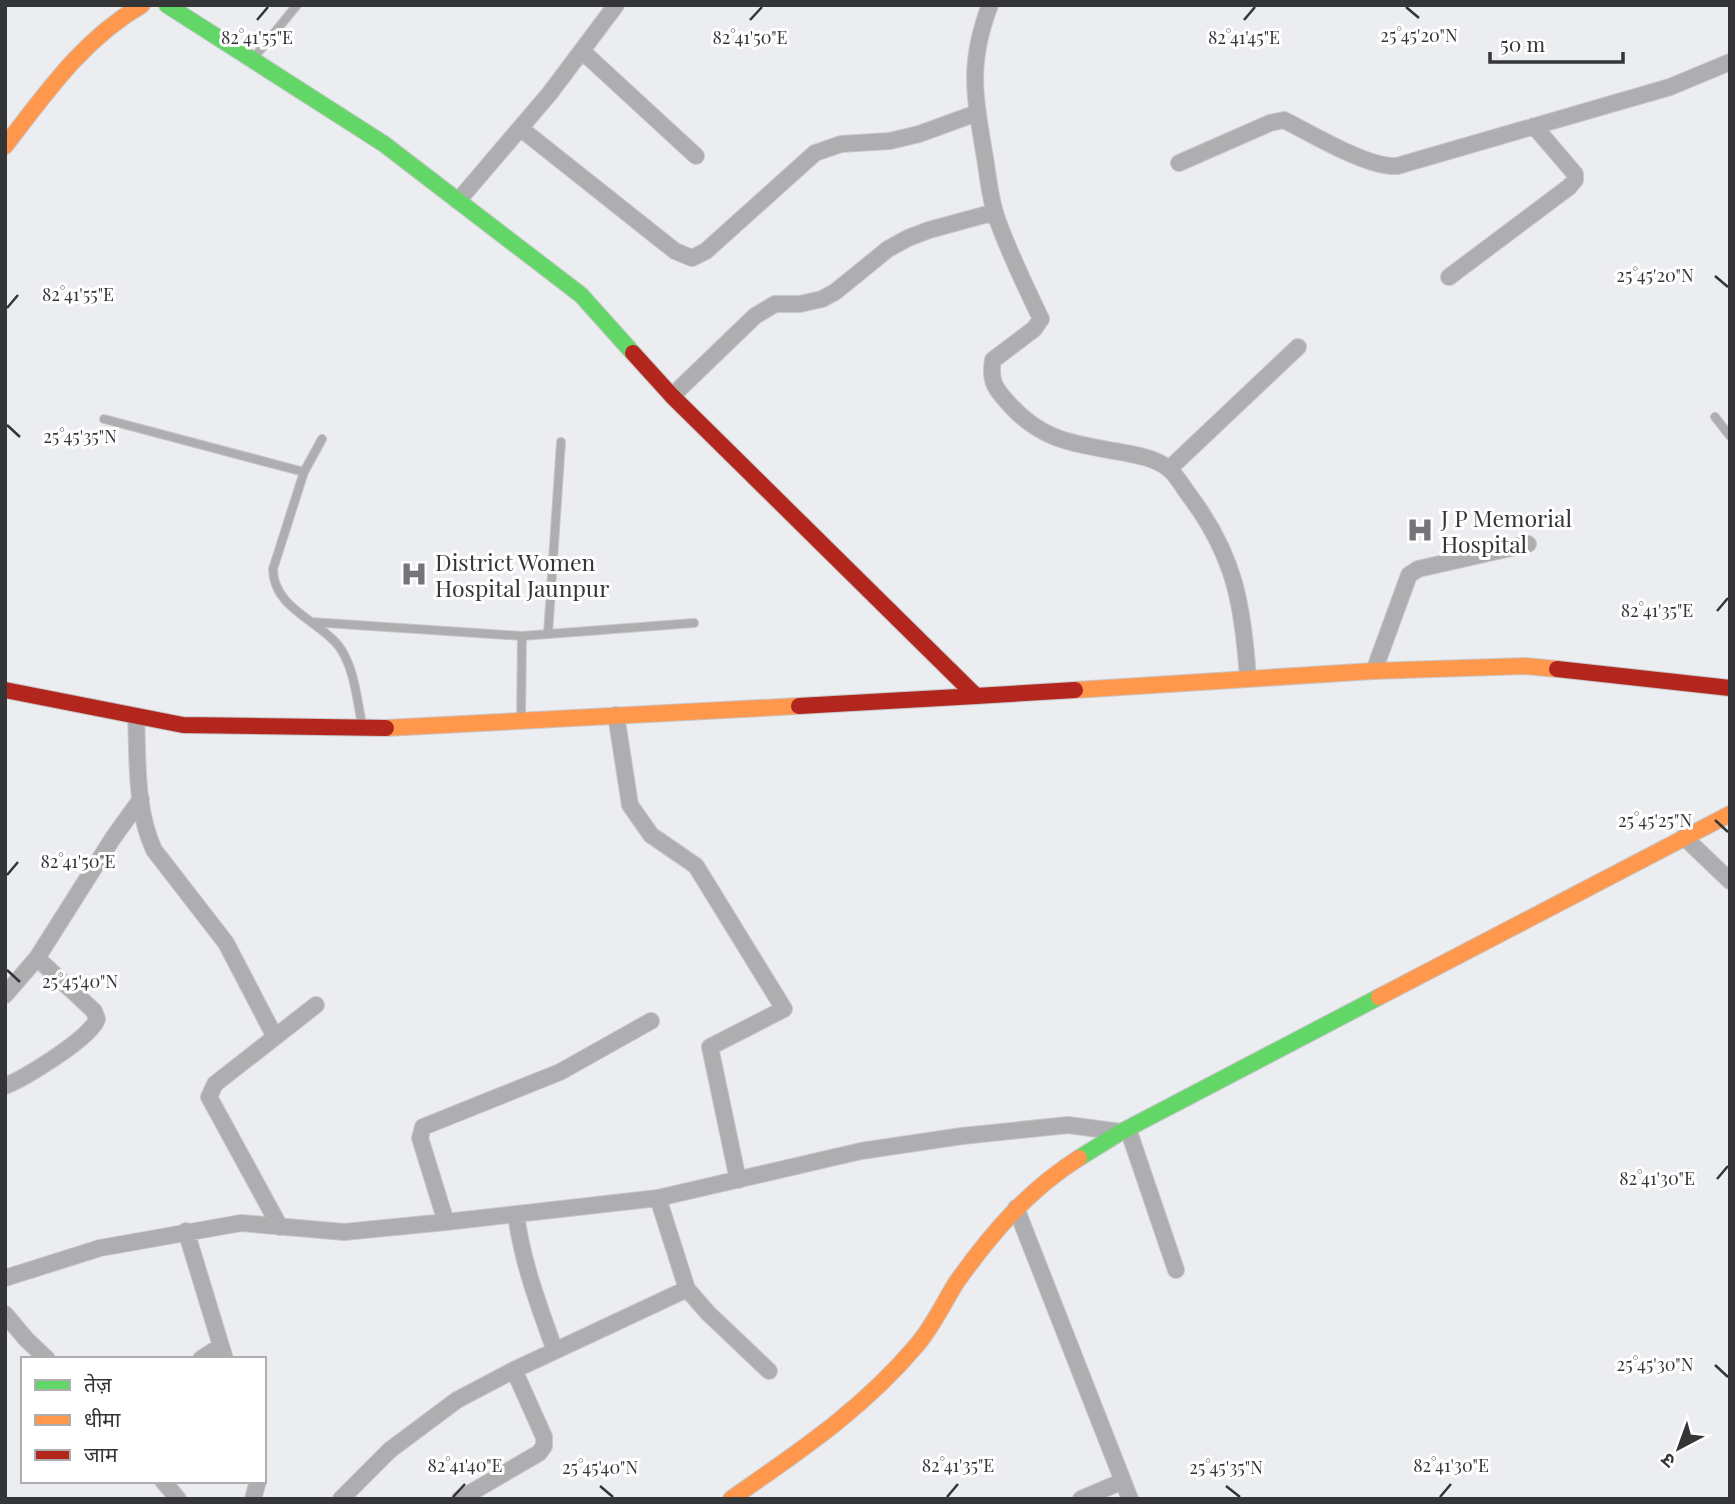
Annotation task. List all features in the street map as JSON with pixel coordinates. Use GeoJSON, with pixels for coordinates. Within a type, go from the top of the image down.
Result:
{"type":"FeatureCollection","features":[{"type":"Feature","properties":{"kind":"street"},"geometry":{"type":"LineString","coordinates":[[5,146],[101,31],[142,5]]}},
{"type":"Feature","properties":{"kind":"street"},"geometry":{"type":"LineString","coordinates":[[167,5],[384,144],[581,295],[672,396],[975,696]]}},
{"type":"Feature","properties":{"kind":"street"},"geometry":{"type":"LineString","coordinates":[[458,201],[520,128],[616,5]]}},
{"type":"Feature","properties":{"kind":"street"},"geometry":{"type":"LineString","coordinates":[[990,5],[976,52],[974,91],[977,113],[995,212],[1041,319],[1034,329],[993,360],[990,374],[997,392],[1027,423],[1048,436],[1147,457],[1169,469],[1205,516],[1236,583],[1245,623],[1248,679]]}},
{"type":"Feature","properties":{"kind":"street"},"geometry":{"type":"LineString","coordinates":[[582,51],[696,156]]}},
{"type":"Feature","properties":{"kind":"street"},"geometry":{"type":"LineString","coordinates":[[1179,163],[1270,123],[1290,123],[1368,161],[1387,167],[1397,166],[1691,79],[1730,62]]}},
{"type":"Feature","properties":{"kind":"street"},"geometry":{"type":"LineString","coordinates":[[520,128],[675,251],[692,258],[706,251],[815,153],[841,144],[900,138],[977,113]]}},
{"type":"Feature","properties":{"kind":"street"},"geometry":{"type":"LineString","coordinates":[[1449,277],[1575,180],[1575,174],[1567,163],[1534,126]]}},
{"type":"Feature","properties":{"kind":"street"},"geometry":{"type":"LineString","coordinates":[[672,396],[755,316],[775,304],[800,304],[822,299],[835,292],[888,249],[908,238],[995,212]]}},
{"type":"Feature","properties":{"kind":"street"},"geometry":{"type":"LineString","coordinates":[[1169,469],[1298,347]]}},
{"type":"Feature","properties":{"kind":"street"},"geometry":{"type":"LineString","coordinates":[[1374,671],[1409,575],[1418,569],[1528,544]]}},
{"type":"Feature","properties":{"kind":"street"},"geometry":{"type":"LineString","coordinates":[[5,690],[183,724],[363,729],[975,696],[1374,671],[1525,666],[1730,688]]}},
{"type":"Feature","properties":{"kind":"street"},"geometry":{"type":"LineString","coordinates":[[616,715],[630,805],[651,835],[696,866],[784,1009],[710,1047],[738,1180]]}},
{"type":"Feature","properties":{"kind":"street"},"geometry":{"type":"LineString","coordinates":[[136,716],[141,799],[147,836],[154,850],[226,943],[275,1037]]}},
{"type":"Feature","properties":{"kind":"street"},"geometry":{"type":"LineString","coordinates":[[5,995],[37,958],[141,799]]}},
{"type":"Feature","properties":{"kind":"street"},"geometry":{"type":"LineString","coordinates":[[732,1499],[819,1437],[870,1396],[918,1344],[985,1243],[1016,1208],[1063,1168],[1124,1131],[1730,814]]}},
{"type":"Feature","properties":{"kind":"street"},"geometry":{"type":"LineString","coordinates":[[1684,837],[1730,881]]}},
{"type":"Feature","properties":{"kind":"street"},"geometry":{"type":"LineString","coordinates":[[5,1086],[25,1077],[91,1031],[97,1019],[94,1012],[37,958]]}},
{"type":"Feature","properties":{"kind":"street"},"geometry":{"type":"LineString","coordinates":[[280,1227],[209,1097],[215,1084],[316,1004]]}},
{"type":"Feature","properties":{"kind":"street"},"geometry":{"type":"LineString","coordinates":[[446,1222],[420,1138],[423,1127],[560,1072],[651,1021]]}},
{"type":"Feature","properties":{"kind":"street"},"geometry":{"type":"LineString","coordinates":[[5,1278],[100,1248],[242,1223],[344,1232],[446,1222],[657,1198],[860,1151],[962,1136],[1068,1125],[1124,1131]]}},
{"type":"Feature","properties":{"kind":"street"},"geometry":{"type":"LineString","coordinates":[[1124,1131],[1176,1270]]}},
{"type":"Feature","properties":{"kind":"street"},"geometry":{"type":"LineString","coordinates":[[657,1198],[687,1289],[708,1313],[769,1371]]}},
{"type":"Feature","properties":{"kind":"street"},"geometry":{"type":"LineString","coordinates":[[1016,1208],[1130,1499]]}},
{"type":"Feature","properties":{"kind":"street"},"geometry":{"type":"LineString","coordinates":[[516,1214],[520,1247],[555,1351]]}},
{"type":"Feature","properties":{"kind":"street"},"geometry":{"type":"LineString","coordinates":[[186,1231],[223,1352]]}},
{"type":"Feature","properties":{"kind":"street"},"geometry":{"type":"LineString","coordinates":[[341,1499],[401,1441],[457,1400],[514,1370],[687,1289]]}},
{"type":"Feature","properties":{"kind":"street"},"geometry":{"type":"LineString","coordinates":[[5,1314],[45,1357]]}},
{"type":"Feature","properties":{"kind":"street"},"geometry":{"type":"LineString","coordinates":[[460,1499],[539,1452],[544,1446],[544,1437],[514,1370]]}},
{"type":"Feature","properties":{"kind":"street"},"geometry":{"type":"LineString","coordinates":[[1081,1499],[1123,1481]]}},
{"type":"Feature","properties":{"kind":"street"},"geometry":{"type":"LineString","coordinates":[[165,1483],[178,1499]]}},
{"type":"Feature","properties":{"kind":"lane"},"geometry":{"type":"LineString","coordinates":[[253,60],[297,5]]}},
{"type":"Feature","properties":{"kind":"lane"},"geometry":{"type":"LineString","coordinates":[[1715,417],[1730,436]]}},
{"type":"Feature","properties":{"kind":"lane"},"geometry":{"type":"LineString","coordinates":[[104,419],[304,472]]}},
{"type":"Feature","properties":{"kind":"lane"},"geometry":{"type":"LineString","coordinates":[[322,439],[304,472],[273,569],[273,580],[289,604],[338,645],[350,667],[363,729]]}},
{"type":"Feature","properties":{"kind":"lane"},"geometry":{"type":"LineString","coordinates":[[548,634],[561,442]]}},
{"type":"Feature","properties":{"kind":"lane"},"geometry":{"type":"LineString","coordinates":[[311,622],[522,636],[694,623]]}},
{"type":"Feature","properties":{"kind":"lane"},"geometry":{"type":"LineString","coordinates":[[521,720],[522,636]]}},
{"type":"Feature","properties":{"kind":"traffic: fast"},"geometry":{"type":"LineString","coordinates":[[167,5],[384,144],[581,295],[633,353]]}},
{"type":"Feature","properties":{"kind":"traffic: fast"},"geometry":{"type":"LineString","coordinates":[[1079,1158],[1121,1132],[1379,997]]}},
{"type":"Feature","properties":{"kind":"traffic: slow"},"geometry":{"type":"LineString","coordinates":[[5,146],[67,68],[101,34],[142,5]]}},
{"type":"Feature","properties":{"kind":"traffic: slow"},"geometry":{"type":"LineString","coordinates":[[1075,690],[1374,671],[1525,666],[1557,669]]}},
{"type":"Feature","properties":{"kind":"traffic: slow"},"geometry":{"type":"LineString","coordinates":[[386,728],[799,706]]}},
{"type":"Feature","properties":{"kind":"traffic: slow"},"geometry":{"type":"LineString","coordinates":[[1379,997],[1730,814]]}},
{"type":"Feature","properties":{"kind":"traffic: slow"},"geometry":{"type":"LineString","coordinates":[[731,1499],[828,1429],[874,1390],[922,1339],[956,1283],[1011,1214],[1043,1184],[1079,1158]]}},
{"type":"Feature","properties":{"kind":"traffic: jam"},"geometry":{"type":"LineString","coordinates":[[633,353],[672,396],[976,696],[1075,690]]}},
{"type":"Feature","properties":{"kind":"traffic: jam"},"geometry":{"type":"LineString","coordinates":[[1557,669],[1730,688]]}},
{"type":"Feature","properties":{"kind":"traffic: jam"},"geometry":{"type":"LineString","coordinates":[[5,690],[183,725],[386,728]]}},
{"type":"Feature","properties":{"kind":"traffic: jam"},"geometry":{"type":"LineString","coordinates":[[799,706],[976,696]]}},
{"type":"Feature","properties":{"kind":"place","name":"J P Memorial Hospital"},"geometry":{"type":"Point","coordinates":[1420,530]}},
{"type":"Feature","properties":{"kind":"place","name":"District Women Hospital Jaunpur"},"geometry":{"type":"Point","coordinates":[414,574]}}]}
